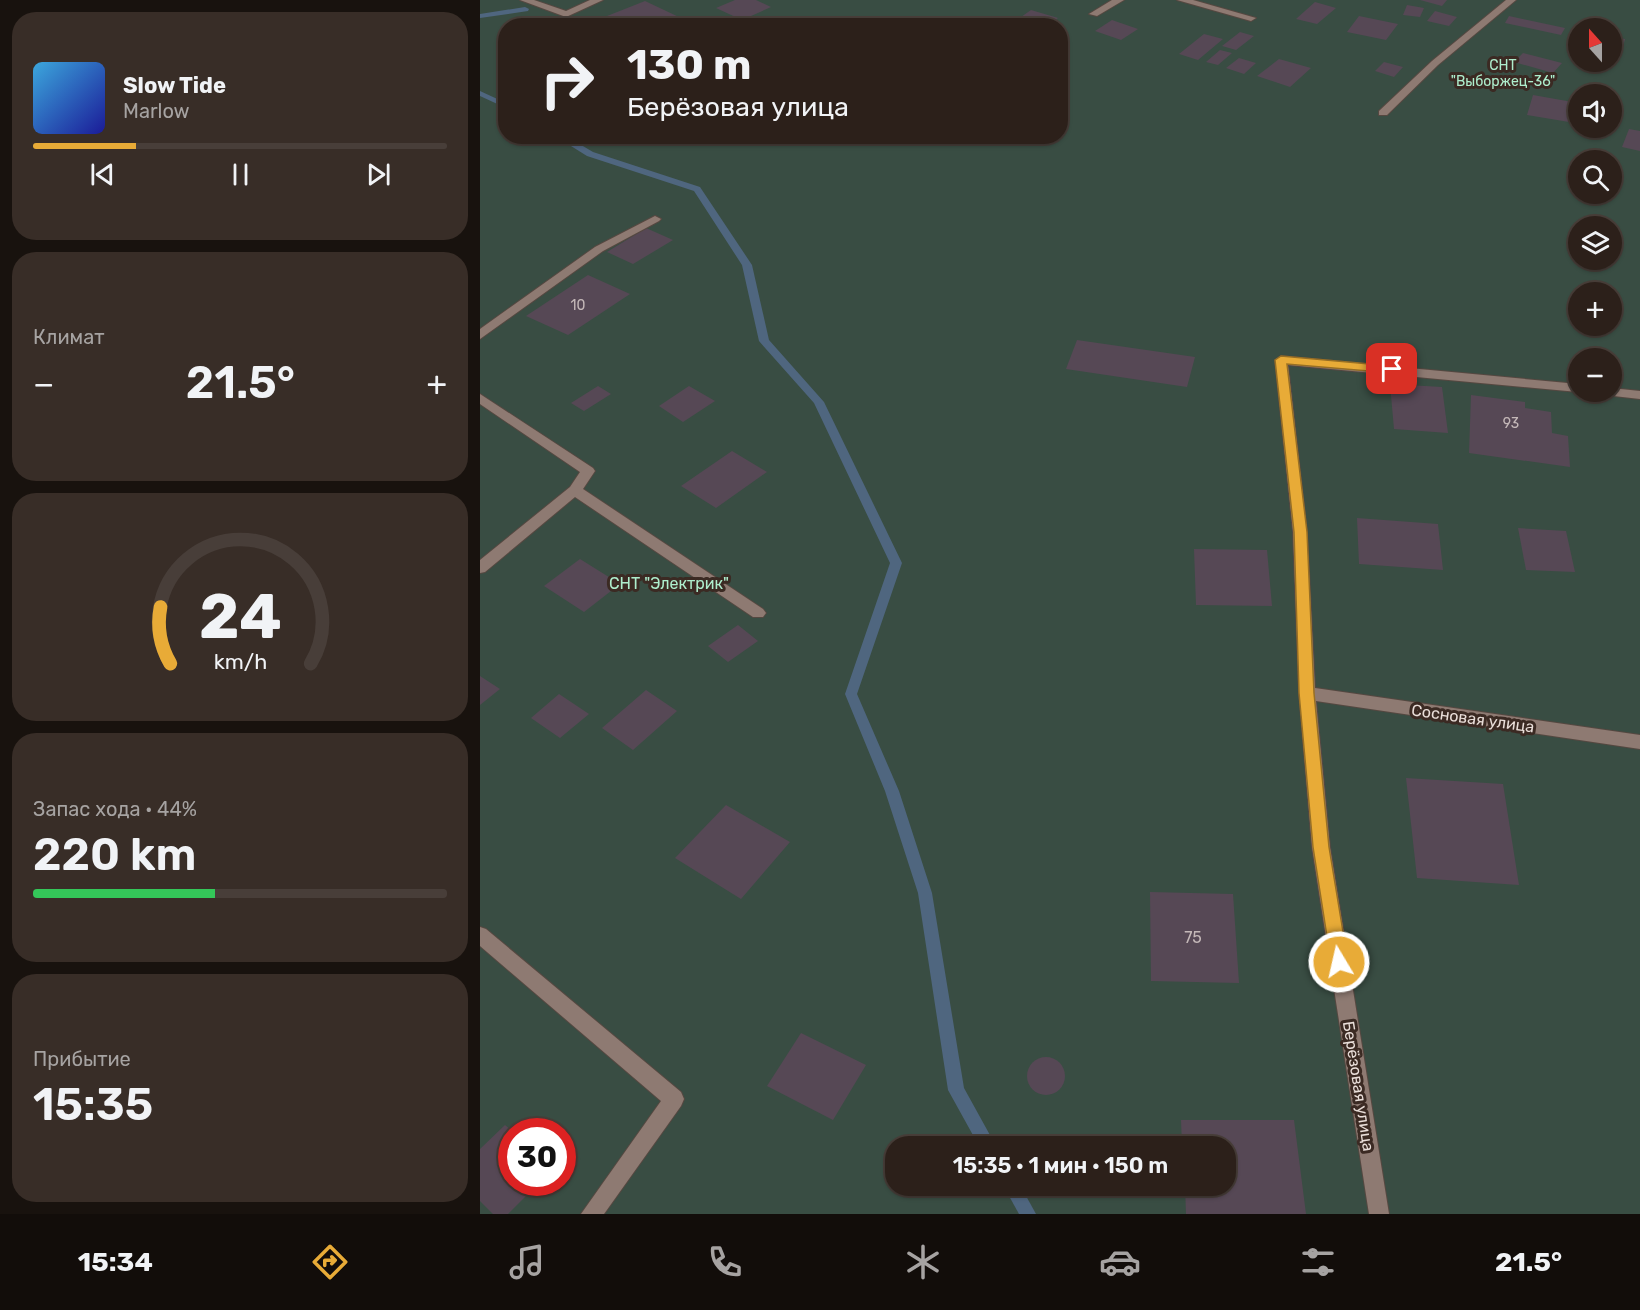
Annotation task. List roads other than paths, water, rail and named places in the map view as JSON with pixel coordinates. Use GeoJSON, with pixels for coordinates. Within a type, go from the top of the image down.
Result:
{"type":"FeatureCollection","features":[{"type":"Feature","properties":{"kind":"street"},"geometry":{"type":"LineString","coordinates":[[525,0],[566,14],[598,0]]}},
{"type":"Feature","properties":{"kind":"street"},"geometry":{"type":"LineString","coordinates":[[1094,14],[1119,0]]}},
{"type":"Feature","properties":{"kind":"street"},"geometry":{"type":"LineString","coordinates":[[1182,0],[1251,18]]}},
{"type":"Feature","properties":{"kind":"street"},"geometry":{"type":"LineString","coordinates":[[1383,113],[1435,63],[1511,0]]}},
{"type":"Feature","properties":{"kind":"street"},"geometry":{"type":"LineString","coordinates":[[480,335],[599,249],[655,219]]}},
{"type":"Feature","properties":{"kind":"street","name":"Берёзовая улица"},"geometry":{"type":"LineString","coordinates":[[1379,1214],[1321,847],[1307,693],[1300,532],[1281,360],[1568,387]]}},
{"type":"Feature","properties":{"kind":"street"},"geometry":{"type":"LineString","coordinates":[[1622,393],[1640,394]]}},
{"type":"Feature","properties":{"kind":"street"},"geometry":{"type":"LineString","coordinates":[[480,398],[588,471],[575,490],[480,568]]}},
{"type":"Feature","properties":{"kind":"street"},"geometry":{"type":"LineString","coordinates":[[575,490],[758,613]]}},
{"type":"Feature","properties":{"kind":"street","name":"Сосновая улица"},"geometry":{"type":"LineString","coordinates":[[1307,693],[1640,742]]}},
{"type":"Feature","properties":{"kind":"street"},"geometry":{"type":"LineString","coordinates":[[480,935],[674,1100],[591,1214]]}},
{"type":"Feature","properties":{"kind":"waterway"},"geometry":{"type":"LineString","coordinates":[[480,16],[525,9]]}},
{"type":"Feature","properties":{"kind":"waterway"},"geometry":{"type":"LineString","coordinates":[[480,93],[498,102]]}},
{"type":"Feature","properties":{"kind":"waterway"},"geometry":{"type":"LineString","coordinates":[[573,144],[590,154],[697,189],[747,265],[764,341],[819,402],[896,563],[851,694],[892,791],[925,893],[956,1090],[982,1136]]}},
{"type":"Feature","properties":{"kind":"waterway"},"geometry":{"type":"LineString","coordinates":[[1017,1196],[1028,1214]]}},
{"type":"Feature","properties":{"kind":"park label","name":"СНТ \"Выборжец-36\""},"geometry":{"type":"Point","coordinates":[1503,74]}},
{"type":"Feature","properties":{"kind":"park label","name":"СНТ \"Электрик\""},"geometry":{"type":"Point","coordinates":[669,583]}}]}
